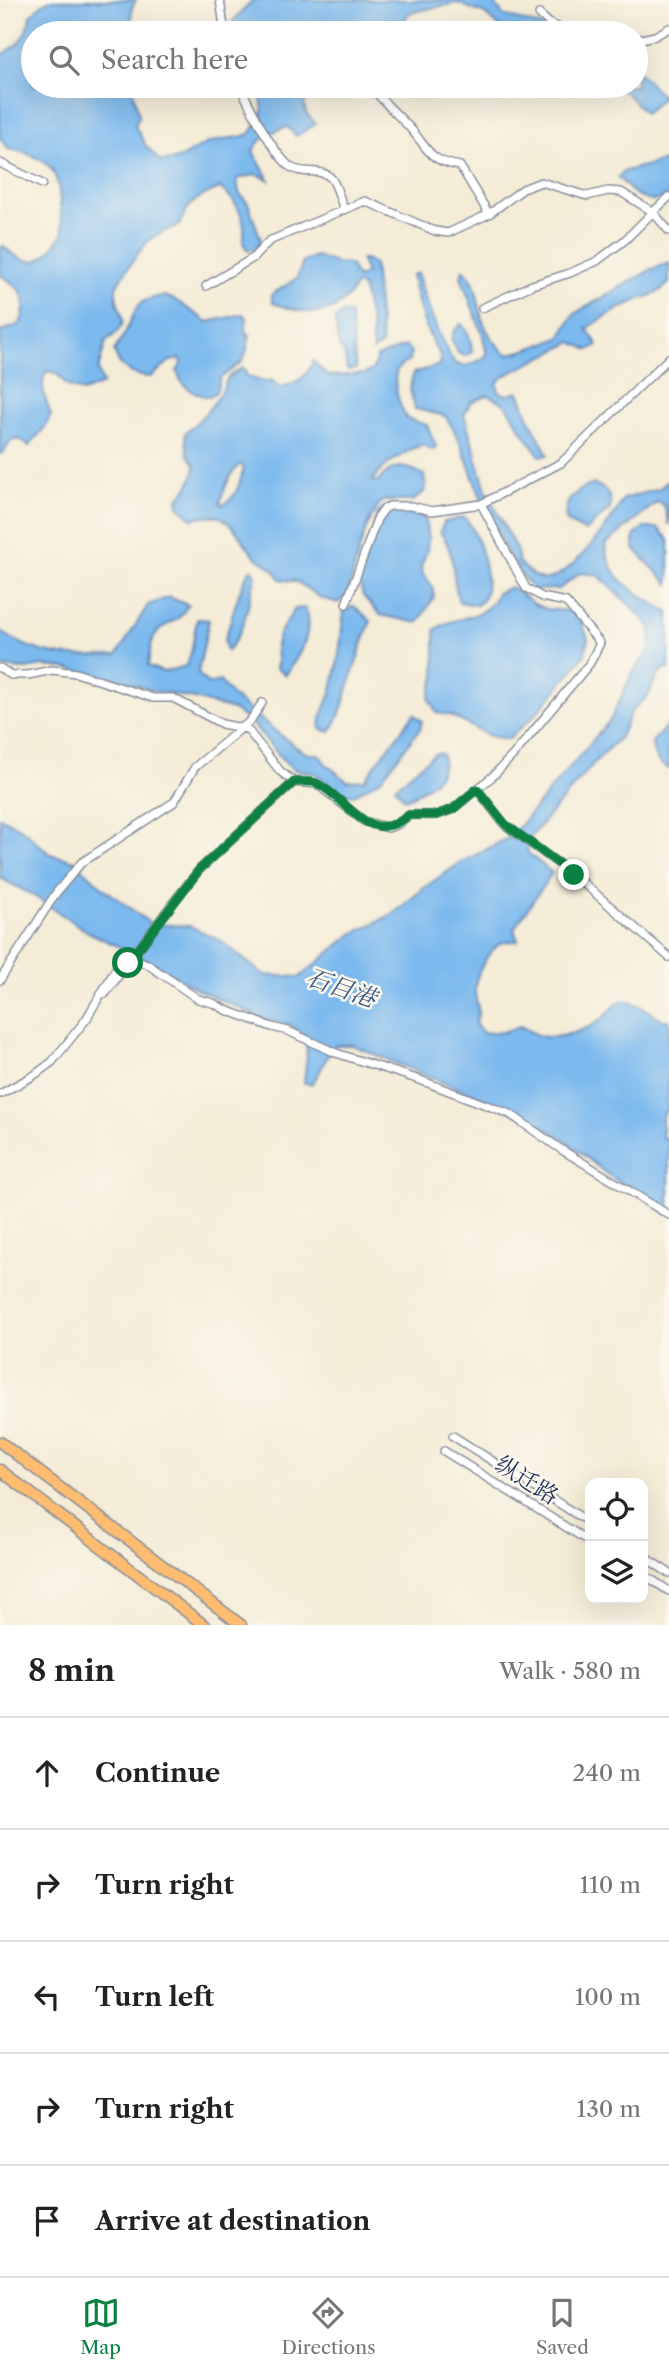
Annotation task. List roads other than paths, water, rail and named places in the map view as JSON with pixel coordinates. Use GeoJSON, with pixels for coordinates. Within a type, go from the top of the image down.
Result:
{"type":"FeatureCollection","features":[{"type":"Feature","properties":{"kind":"main road"},"geometry":{"type":"LineString","coordinates":[[0,1442],[240,1625]]}},
{"type":"Feature","properties":{"kind":"main road"},"geometry":{"type":"LineString","coordinates":[[0,1470],[204,1625]]}},
{"type":"Feature","properties":{"kind":"street"},"geometry":{"type":"LineString","coordinates":[[220,0],[223,21]]}},
{"type":"Feature","properties":{"kind":"street"},"geometry":{"type":"LineString","coordinates":[[539,14],[547,21]]}},
{"type":"Feature","properties":{"kind":"street"},"geometry":{"type":"LineString","coordinates":[[648,37],[669,28]]}},
{"type":"Feature","properties":{"kind":"street"},"geometry":{"type":"LineString","coordinates":[[246,98],[290,167],[303,173],[323,173],[331,178],[344,208]]}},
{"type":"Feature","properties":{"kind":"street"},"geometry":{"type":"LineString","coordinates":[[381,98],[433,156],[447,164],[460,166],[489,214]]}},
{"type":"Feature","properties":{"kind":"street"},"geometry":{"type":"LineString","coordinates":[[0,163],[42,184]]}},
{"type":"Feature","properties":{"kind":"street"},"geometry":{"type":"LineString","coordinates":[[206,286],[253,258],[269,241],[365,201],[435,231],[448,233],[489,214],[523,189],[541,182],[587,196],[608,191],[621,192],[653,212],[669,231]]}},
{"type":"Feature","properties":{"kind":"street"},"geometry":{"type":"LineString","coordinates":[[482,308],[532,285],[597,261],[625,240],[669,197]]}},
{"type":"Feature","properties":{"kind":"street"},"geometry":{"type":"LineString","coordinates":[[346,604],[377,519],[385,508],[411,506],[432,511],[481,504],[569,456],[669,358]]}},
{"type":"Feature","properties":{"kind":"street"},"geometry":{"type":"LineString","coordinates":[[0,668],[11,675],[52,670],[76,673],[153,698],[173,698],[222,724],[247,729],[280,771],[294,782],[317,784],[364,821],[388,828],[409,815],[437,815],[453,809],[508,761],[590,663],[600,643],[566,602],[542,597],[526,588],[481,504]]}},
{"type":"Feature","properties":{"kind":"street"},"geometry":{"type":"LineString","coordinates":[[0,980],[56,892],[78,867],[174,802],[195,767],[241,728],[262,703]]}},
{"type":"Feature","properties":{"kind":"street"},"geometry":{"type":"LineString","coordinates":[[0,1094],[52,1062],[199,870],[294,782]]}},
{"type":"Feature","properties":{"kind":"street"},"geometry":{"type":"LineString","coordinates":[[477,789],[505,824],[574,875],[669,957]]}},
{"type":"Feature","properties":{"kind":"street"},"geometry":{"type":"LineString","coordinates":[[85,1021],[124,955],[154,969],[198,999],[288,1031],[336,1054],[419,1080],[510,1114],[562,1150],[669,1214]]}},
{"type":"Feature","properties":{"kind":"street","name":"纵迁路"},"geometry":{"type":"LineString","coordinates":[[453,1436],[585,1520]]}},
{"type":"Feature","properties":{"kind":"street","name":"纵迁路"},"geometry":{"type":"LineString","coordinates":[[444,1451],[588,1541]]}},
{"type":"Feature","properties":{"kind":"street"},"geometry":{"type":"LineString","coordinates":[[648,1559],[669,1573]]}},
{"type":"Feature","properties":{"kind":"street"},"geometry":{"type":"LineString","coordinates":[[648,1577],[669,1591]]}},
{"type":"Feature","properties":{"kind":"water"},"geometry":{"type":"Polygon","coordinates":[[[50,0],[136,0],[132,8],[131,21],[29,21],[36,10],[50,0]]]}},
{"type":"Feature","properties":{"kind":"water"},"geometry":{"type":"Polygon","coordinates":[[[253,0],[492,0],[503,15],[523,21],[493,21],[485,14],[457,3],[409,13],[404,21],[233,21],[253,0]]]}},
{"type":"Feature","properties":{"kind":"water"},"geometry":{"type":"Polygon","coordinates":[[[21,40],[21,98],[135,98],[139,116],[135,126],[146,146],[160,161],[180,158],[211,142],[250,134],[262,112],[261,98],[307,98],[304,103],[306,113],[316,124],[296,136],[288,127],[283,128],[259,142],[253,151],[269,180],[257,174],[237,179],[239,193],[248,203],[261,240],[257,247],[248,251],[243,243],[244,227],[240,212],[232,199],[220,188],[194,201],[179,226],[159,233],[147,242],[118,284],[116,297],[123,322],[116,334],[106,341],[98,370],[103,384],[83,392],[68,386],[56,373],[47,371],[43,386],[51,415],[45,427],[29,446],[20,439],[11,441],[0,454],[0,332],[20,324],[24,301],[19,290],[0,275],[0,250],[3,246],[22,259],[37,260],[50,251],[63,233],[56,177],[41,160],[8,149],[0,138],[0,58],[21,40]]]}},
{"type":"Feature","properties":{"kind":"water"},"geometry":{"type":"Polygon","coordinates":[[[648,81],[663,97],[645,113],[631,98],[648,98],[648,81]]]}},
{"type":"Feature","properties":{"kind":"water"},"geometry":{"type":"Polygon","coordinates":[[[669,160],[669,194],[661,199],[641,198],[618,177],[625,171],[669,160]]]}},
{"type":"Feature","properties":{"kind":"water"},"geometry":{"type":"Polygon","coordinates":[[[315,256],[352,266],[358,278],[366,273],[361,259],[374,265],[382,345],[373,351],[371,324],[362,286],[356,285],[340,304],[320,312],[298,311],[273,303],[271,295],[297,278],[303,262],[315,256]]]}},
{"type":"Feature","properties":{"kind":"water","name":"石目港"},"geometry":{"type":"Polygon","coordinates":[[[669,263],[669,283],[664,288],[619,309],[587,329],[598,345],[589,350],[572,342],[504,376],[497,383],[499,392],[507,395],[519,392],[548,455],[540,456],[509,409],[495,398],[487,395],[471,402],[464,414],[486,490],[517,551],[519,563],[542,579],[552,578],[576,561],[600,534],[623,499],[660,488],[669,479],[669,525],[664,505],[657,502],[605,545],[613,569],[620,578],[669,613],[669,669],[660,671],[647,697],[632,710],[620,737],[593,764],[526,842],[528,853],[552,873],[514,929],[518,941],[501,943],[483,964],[475,986],[478,1010],[475,1024],[483,1033],[503,1032],[520,1026],[540,1036],[564,1035],[597,1022],[623,1000],[641,1006],[663,1020],[669,1020],[669,1106],[662,1118],[662,1137],[669,1139],[669,1214],[608,1175],[562,1138],[538,1124],[352,1045],[336,1045],[311,1084],[304,1083],[307,1053],[305,1035],[289,1025],[263,1019],[197,989],[153,963],[88,932],[31,894],[0,878],[0,817],[22,829],[50,854],[75,861],[102,887],[151,924],[190,926],[220,940],[264,975],[300,977],[352,934],[393,914],[425,887],[460,863],[510,837],[611,719],[632,673],[650,650],[651,628],[598,575],[580,573],[559,589],[533,590],[515,566],[494,527],[451,424],[445,416],[415,409],[410,389],[413,373],[440,365],[441,357],[422,318],[412,275],[418,273],[428,307],[452,359],[465,366],[487,355],[483,336],[461,277],[463,269],[468,273],[477,292],[481,317],[486,328],[506,354],[560,338],[574,314],[652,269],[669,263]]]}},
{"type":"Feature","properties":{"kind":"water"},"geometry":{"type":"Polygon","coordinates":[[[164,296],[175,300],[208,322],[243,314],[247,318],[245,333],[250,334],[242,362],[220,378],[216,392],[208,397],[193,391],[181,381],[177,371],[182,363],[180,359],[170,361],[151,377],[128,370],[116,357],[114,351],[138,306],[147,300],[164,296]]]}},
{"type":"Feature","properties":{"kind":"water"},"geometry":{"type":"Polygon","coordinates":[[[342,313],[350,314],[356,369],[347,370],[344,353],[339,347],[335,320],[342,313]]]}},
{"type":"Feature","properties":{"kind":"water"},"geometry":{"type":"Polygon","coordinates":[[[461,324],[468,333],[472,352],[465,356],[458,353],[451,339],[461,324]]]}},
{"type":"Feature","properties":{"kind":"water"},"geometry":{"type":"Polygon","coordinates":[[[406,346],[411,352],[409,361],[399,367],[396,373],[398,397],[407,419],[427,425],[436,446],[433,450],[423,445],[410,450],[395,459],[373,480],[378,482],[388,471],[405,467],[424,475],[426,490],[413,501],[382,501],[364,534],[347,595],[338,603],[321,598],[297,582],[280,579],[273,569],[256,557],[224,519],[206,516],[193,519],[179,507],[178,499],[190,483],[195,464],[188,455],[185,433],[211,406],[228,377],[243,368],[248,377],[265,382],[271,380],[280,387],[301,379],[313,361],[328,376],[364,374],[373,369],[377,357],[406,346]],[[240,464],[230,477],[220,503],[223,505],[235,494],[244,468],[240,464]]]}},
{"type":"Feature","properties":{"kind":"water"},"geometry":{"type":"Polygon","coordinates":[[[594,484],[608,493],[610,509],[585,531],[567,522],[566,508],[576,493],[594,484]]]}},
{"type":"Feature","properties":{"kind":"water"},"geometry":{"type":"Polygon","coordinates":[[[385,507],[411,508],[424,513],[428,538],[427,551],[421,566],[423,574],[433,587],[434,597],[418,623],[380,615],[363,596],[359,580],[377,514],[385,507]]]}},
{"type":"Feature","properties":{"kind":"water"},"geometry":{"type":"Polygon","coordinates":[[[464,517],[474,532],[485,567],[486,589],[484,597],[477,605],[459,602],[449,549],[440,532],[444,522],[464,517]]]}},
{"type":"Feature","properties":{"kind":"water"},"geometry":{"type":"Polygon","coordinates":[[[643,528],[658,528],[669,540],[669,584],[634,549],[634,536],[643,528]]]}},
{"type":"Feature","properties":{"kind":"water"},"geometry":{"type":"Polygon","coordinates":[[[251,569],[256,575],[246,615],[238,635],[227,651],[224,641],[239,592],[251,569]]]}},
{"type":"Feature","properties":{"kind":"water"},"geometry":{"type":"Polygon","coordinates":[[[511,587],[536,605],[570,611],[580,619],[588,638],[585,654],[533,717],[508,739],[489,736],[450,715],[437,713],[429,699],[435,676],[435,630],[442,625],[477,614],[492,603],[497,593],[511,587]]]}},
{"type":"Feature","properties":{"kind":"water"},"geometry":{"type":"Polygon","coordinates":[[[169,597],[188,605],[178,618],[155,635],[148,666],[163,672],[186,666],[197,619],[209,620],[198,673],[207,684],[220,681],[232,696],[297,748],[308,754],[319,754],[325,763],[347,781],[364,780],[414,714],[422,721],[420,729],[381,779],[354,795],[340,792],[314,773],[295,770],[282,759],[251,722],[233,710],[64,668],[0,667],[0,631],[28,647],[56,654],[117,655],[148,605],[169,597]]]}},
{"type":"Feature","properties":{"kind":"water"},"geometry":{"type":"Polygon","coordinates":[[[354,606],[371,621],[337,721],[330,732],[321,729],[321,719],[337,669],[344,611],[354,606]]]}},
{"type":"Feature","properties":{"kind":"water"},"geometry":{"type":"Polygon","coordinates":[[[305,608],[307,635],[301,651],[286,675],[276,668],[277,640],[295,609],[305,608]]]}},
{"type":"Feature","properties":{"kind":"water"},"geometry":{"type":"Polygon","coordinates":[[[669,723],[669,769],[656,758],[652,742],[669,723]]]}},
{"type":"Feature","properties":{"kind":"water"},"geometry":{"type":"Polygon","coordinates":[[[435,753],[442,754],[443,762],[438,776],[419,792],[405,799],[395,787],[435,753]]]}}]}
